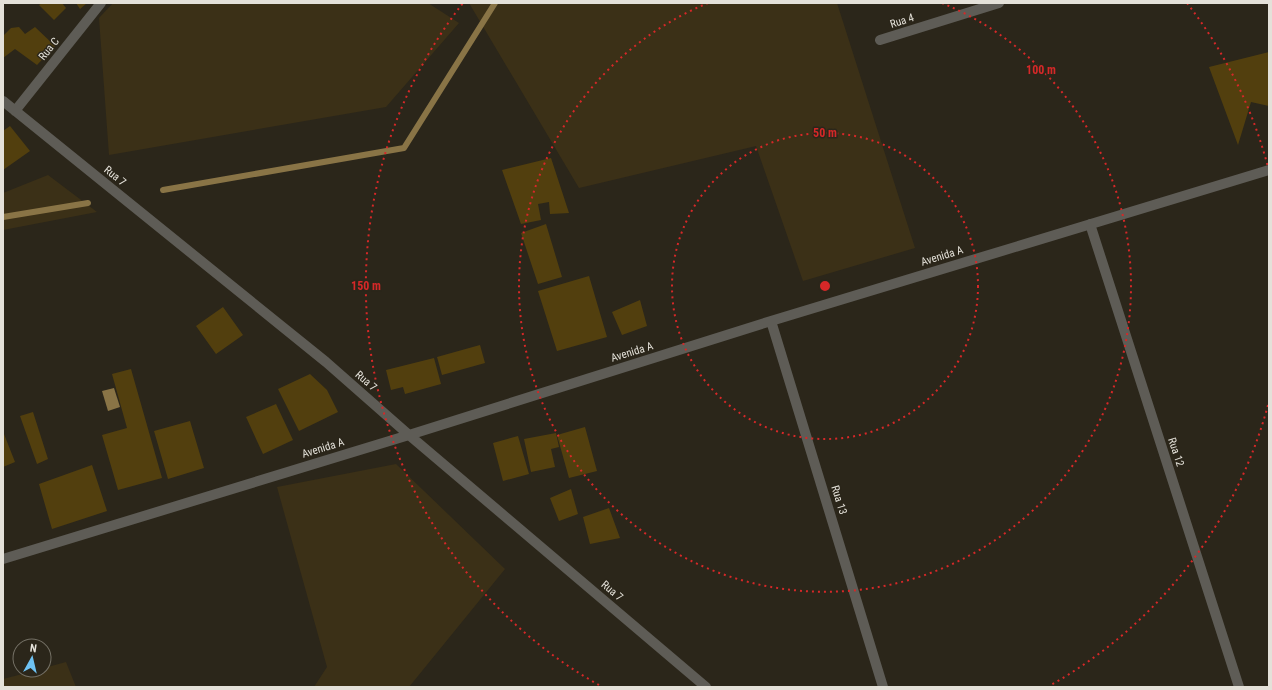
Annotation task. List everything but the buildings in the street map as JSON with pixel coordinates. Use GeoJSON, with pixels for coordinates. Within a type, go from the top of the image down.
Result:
{"type":"FeatureCollection","features":[{"type":"Feature","properties":{"kind":"street","name":"Rua C"},"geometry":{"type":"LineString","coordinates":[[14,111],[101,3]]}},
{"type":"Feature","properties":{"kind":"street","name":"Rua 4"},"geometry":{"type":"LineString","coordinates":[[880,40],[999,3]]}},
{"type":"Feature","properties":{"kind":"street","name":"Rua 7"},"geometry":{"type":"LineString","coordinates":[[3,101],[326,362],[706,687]]}},
{"type":"Feature","properties":{"kind":"street","name":"Avenida A"},"geometry":{"type":"LineString","coordinates":[[3,559],[410,435],[771,321],[1269,170]]}},
{"type":"Feature","properties":{"kind":"street","name":"Rua 12"},"geometry":{"type":"LineString","coordinates":[[1090,224],[1239,687]]}},
{"type":"Feature","properties":{"kind":"street","name":"Rua 13"},"geometry":{"type":"LineString","coordinates":[[771,321],[883,687]]}},
{"type":"Feature","properties":{"kind":"shaded area"},"geometry":{"type":"Polygon","coordinates":[[[113,3],[428,3],[459,23],[386,107],[109,155],[99,18],[113,3]]]}},
{"type":"Feature","properties":{"kind":"shaded area"},"geometry":{"type":"Polygon","coordinates":[[[469,3],[837,3],[915,248],[803,281],[756,146],[579,188],[469,3]]]}},
{"type":"Feature","properties":{"kind":"shaded area"},"geometry":{"type":"Polygon","coordinates":[[[48,175],[97,212],[3,230],[3,193],[48,175]]]}},
{"type":"Feature","properties":{"kind":"shaded area"},"geometry":{"type":"Polygon","coordinates":[[[114,388],[120,407],[108,411],[102,391],[114,388]]]}},
{"type":"Feature","properties":{"kind":"shaded area"},"geometry":{"type":"Polygon","coordinates":[[[396,464],[505,569],[409,687],[314,687],[327,667],[277,487],[396,464]]]}},
{"type":"Feature","properties":{"kind":"shaded area"},"geometry":{"type":"Polygon","coordinates":[[[66,662],[76,687],[3,687],[3,679],[12,677],[12,678],[52,678],[52,666],[66,662]]]}},
{"type":"Feature","properties":{"kind":"waterway"},"geometry":{"type":"LineString","coordinates":[[163,190],[404,148],[495,3]]}},
{"type":"Feature","properties":{"kind":"waterway"},"geometry":{"type":"LineString","coordinates":[[3,217],[88,203]]}}]}
